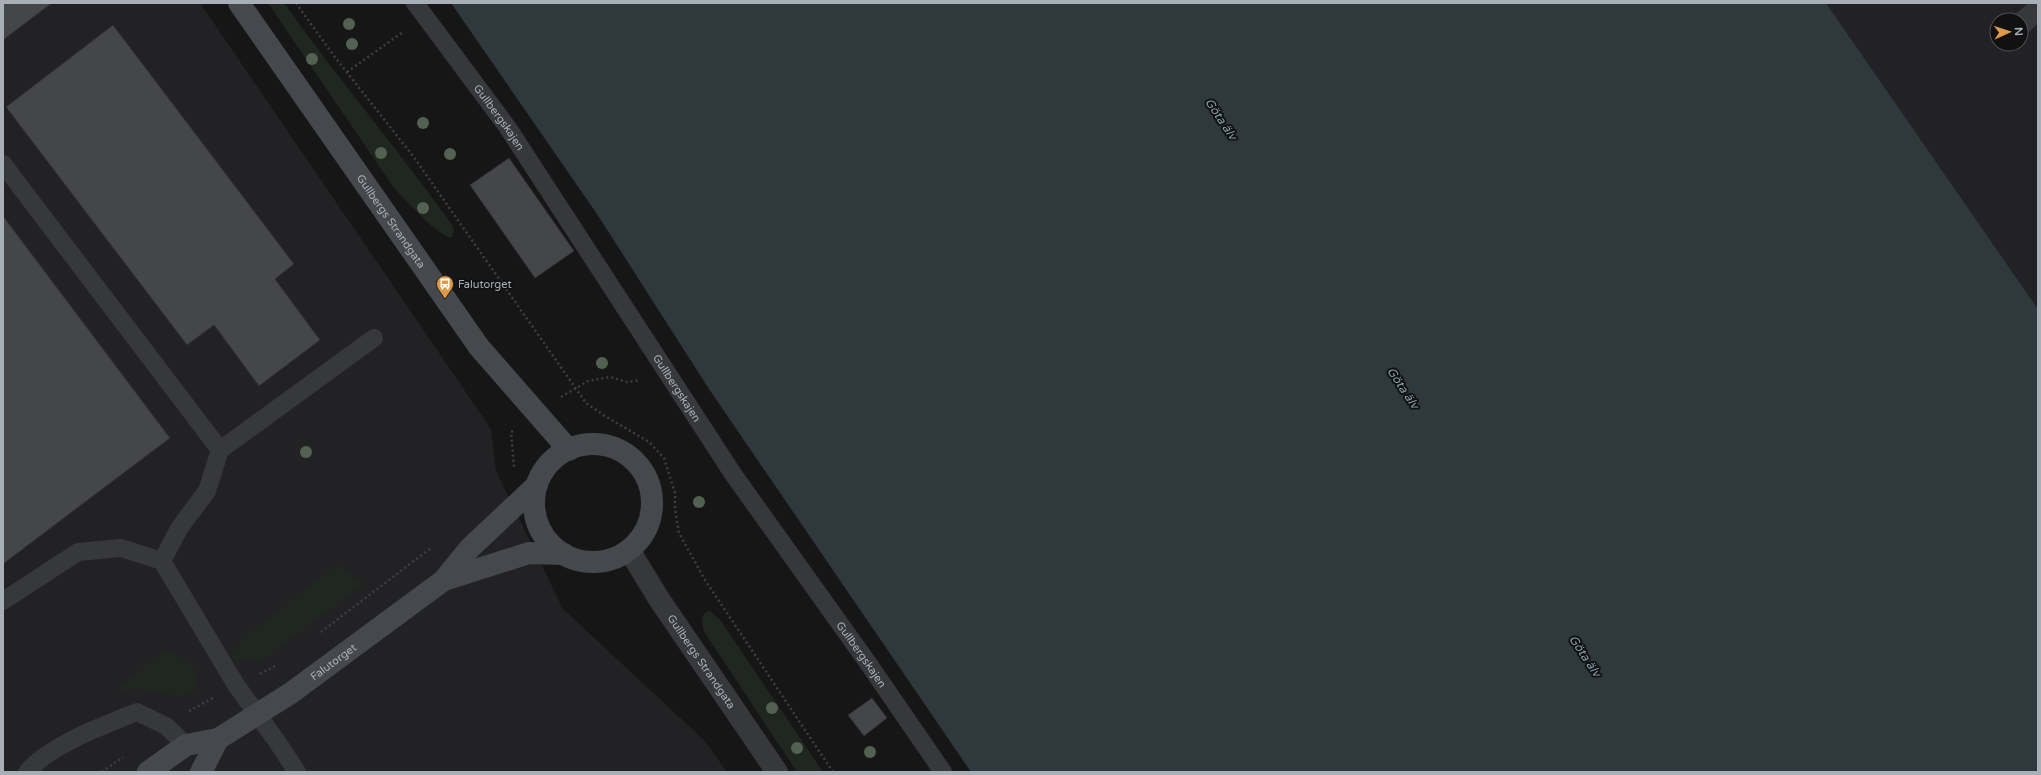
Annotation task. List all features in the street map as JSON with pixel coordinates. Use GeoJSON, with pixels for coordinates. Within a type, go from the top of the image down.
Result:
{"type":"FeatureCollection","features":[{"type":"Feature","properties":{"kind":"street","name":"Gullbergs Strandgata"},"geometry":{"type":"LineString","coordinates":[[239,3],[479,347],[569,450]]}},
{"type":"Feature","properties":{"kind":"street"},"geometry":{"type":"LineString","coordinates":[[2029,17],[2038,9]]}},
{"type":"Feature","properties":{"kind":"street"},"geometry":{"type":"LineString","coordinates":[[590,444],[608,446],[626,454],[644,474],[651,491],[652,510],[650,519],[642,536],[629,550],[612,559],[592,562],[573,558],[564,554],[549,541],[539,524],[534,505],[537,485],[550,463],[569,450],[590,444]]}},
{"type":"Feature","properties":{"kind":"street","name":"Falutorget"},"geometry":{"type":"LineString","coordinates":[[148,772],[186,745],[218,739],[291,693],[444,580],[470,548],[537,485]]}},
{"type":"Feature","properties":{"kind":"street","name":"Gullbergs Strandgata"},"geometry":{"type":"LineString","coordinates":[[629,550],[659,598],[777,772]]}},
{"type":"Feature","properties":{"kind":"street","name":"Falutorget"},"geometry":{"type":"LineString","coordinates":[[444,580],[529,553],[564,554]]}},
{"type":"Feature","properties":{"kind":"street","name":"Falutorget"},"geometry":{"type":"LineString","coordinates":[[201,772],[218,739]]}},
{"type":"Feature","properties":{"kind":"lane","name":"Gullbergskajen"},"geometry":{"type":"LineString","coordinates":[[420,10],[508,128],[733,474],[868,662],[942,772]]}},
{"type":"Feature","properties":{"kind":"lane"},"geometry":{"type":"LineString","coordinates":[[3,164],[220,450]]}},
{"type":"Feature","properties":{"kind":"lane"},"geometry":{"type":"LineString","coordinates":[[162,561],[180,527],[207,491],[220,450],[374,338]]}},
{"type":"Feature","properties":{"kind":"lane"},"geometry":{"type":"LineString","coordinates":[[3,601],[78,552],[121,548],[162,561],[236,686],[278,743],[297,772]]}},
{"type":"Feature","properties":{"kind":"lane"},"geometry":{"type":"LineString","coordinates":[[27,772],[34,763],[77,737],[137,712],[166,726],[186,745]]}},
{"type":"Feature","properties":{"kind":"path"},"geometry":{"type":"LineString","coordinates":[[296,3],[346,72],[414,156],[574,388],[586,402],[605,416],[633,430],[649,442],[664,458],[675,493],[675,509],[679,533],[705,580],[833,772]]}},
{"type":"Feature","properties":{"kind":"path"},"geometry":{"type":"LineString","coordinates":[[346,72],[420,10]]}},
{"type":"Feature","properties":{"kind":"path"},"geometry":{"type":"LineString","coordinates":[[574,388],[588,381],[604,377],[616,378],[627,382],[667,373]]}},
{"type":"Feature","properties":{"kind":"path"},"geometry":{"type":"LineString","coordinates":[[514,470],[511,432],[538,413]]}},
{"type":"Feature","properties":{"kind":"path"},"geometry":{"type":"LineString","coordinates":[[320,633],[432,547]]}},
{"type":"Feature","properties":{"kind":"path"},"geometry":{"type":"LineString","coordinates":[[166,726],[280,663]]}},
{"type":"Feature","properties":{"kind":"path"},"geometry":{"type":"LineString","coordinates":[[102,772],[128,754]]}},
{"type":"Feature","properties":{"kind":"shaded area"},"geometry":{"type":"Polygon","coordinates":[[[3,3],[200,3],[491,429],[496,471],[563,609],[705,741],[727,772],[3,772],[3,3]]]}},
{"type":"Feature","properties":{"kind":"shaded area"},"geometry":{"type":"Polygon","coordinates":[[[268,3],[284,3],[452,225],[454,230],[452,237],[448,237],[433,227],[394,188],[268,3]]]}},
{"type":"Feature","properties":{"kind":"shaded area"},"geometry":{"type":"Polygon","coordinates":[[[1826,3],[2038,3],[2038,309],[1826,3]]]}},
{"type":"Feature","properties":{"kind":"shaded area"},"geometry":{"type":"Polygon","coordinates":[[[334,567],[342,567],[364,584],[262,660],[233,660],[232,652],[240,645],[243,638],[334,567]]]}},
{"type":"Feature","properties":{"kind":"shaded area"},"geometry":{"type":"Polygon","coordinates":[[[710,611],[721,621],[823,772],[797,772],[703,630],[702,617],[705,613],[710,611]]]}},
{"type":"Feature","properties":{"kind":"shaded area"},"geometry":{"type":"Polygon","coordinates":[[[166,649],[190,664],[196,673],[196,688],[191,693],[174,695],[140,689],[116,691],[166,649]]]}},
{"type":"Feature","properties":{"kind":"water","name":"Göta älv"},"geometry":{"type":"Polygon","coordinates":[[[451,3],[1826,3],[2038,309],[2038,772],[971,772],[709,389],[597,214],[451,3]]]}},
{"type":"Feature","properties":{"kind":"building"},"geometry":{"type":"Polygon","coordinates":[[[3,3],[52,3],[3,40],[3,3]]]}},
{"type":"Feature","properties":{"kind":"building"},"geometry":{"type":"Polygon","coordinates":[[[113,25],[294,264],[275,279],[320,340],[259,386],[214,325],[187,345],[6,107],[113,25]]]}},
{"type":"Feature","properties":{"kind":"building"},"geometry":{"type":"Polygon","coordinates":[[[509,158],[574,251],[535,278],[470,185],[509,158]]]}},
{"type":"Feature","properties":{"kind":"building"},"geometry":{"type":"Polygon","coordinates":[[[3,216],[170,438],[3,564],[3,216]]]}},
{"type":"Feature","properties":{"kind":"building"},"geometry":{"type":"Polygon","coordinates":[[[872,698],[887,718],[864,736],[848,715],[872,698]]]}},
{"type":"Feature","properties":{"kind":"place","name":"Falutorget"},"geometry":{"type":"Point","coordinates":[445,299]}}]}
